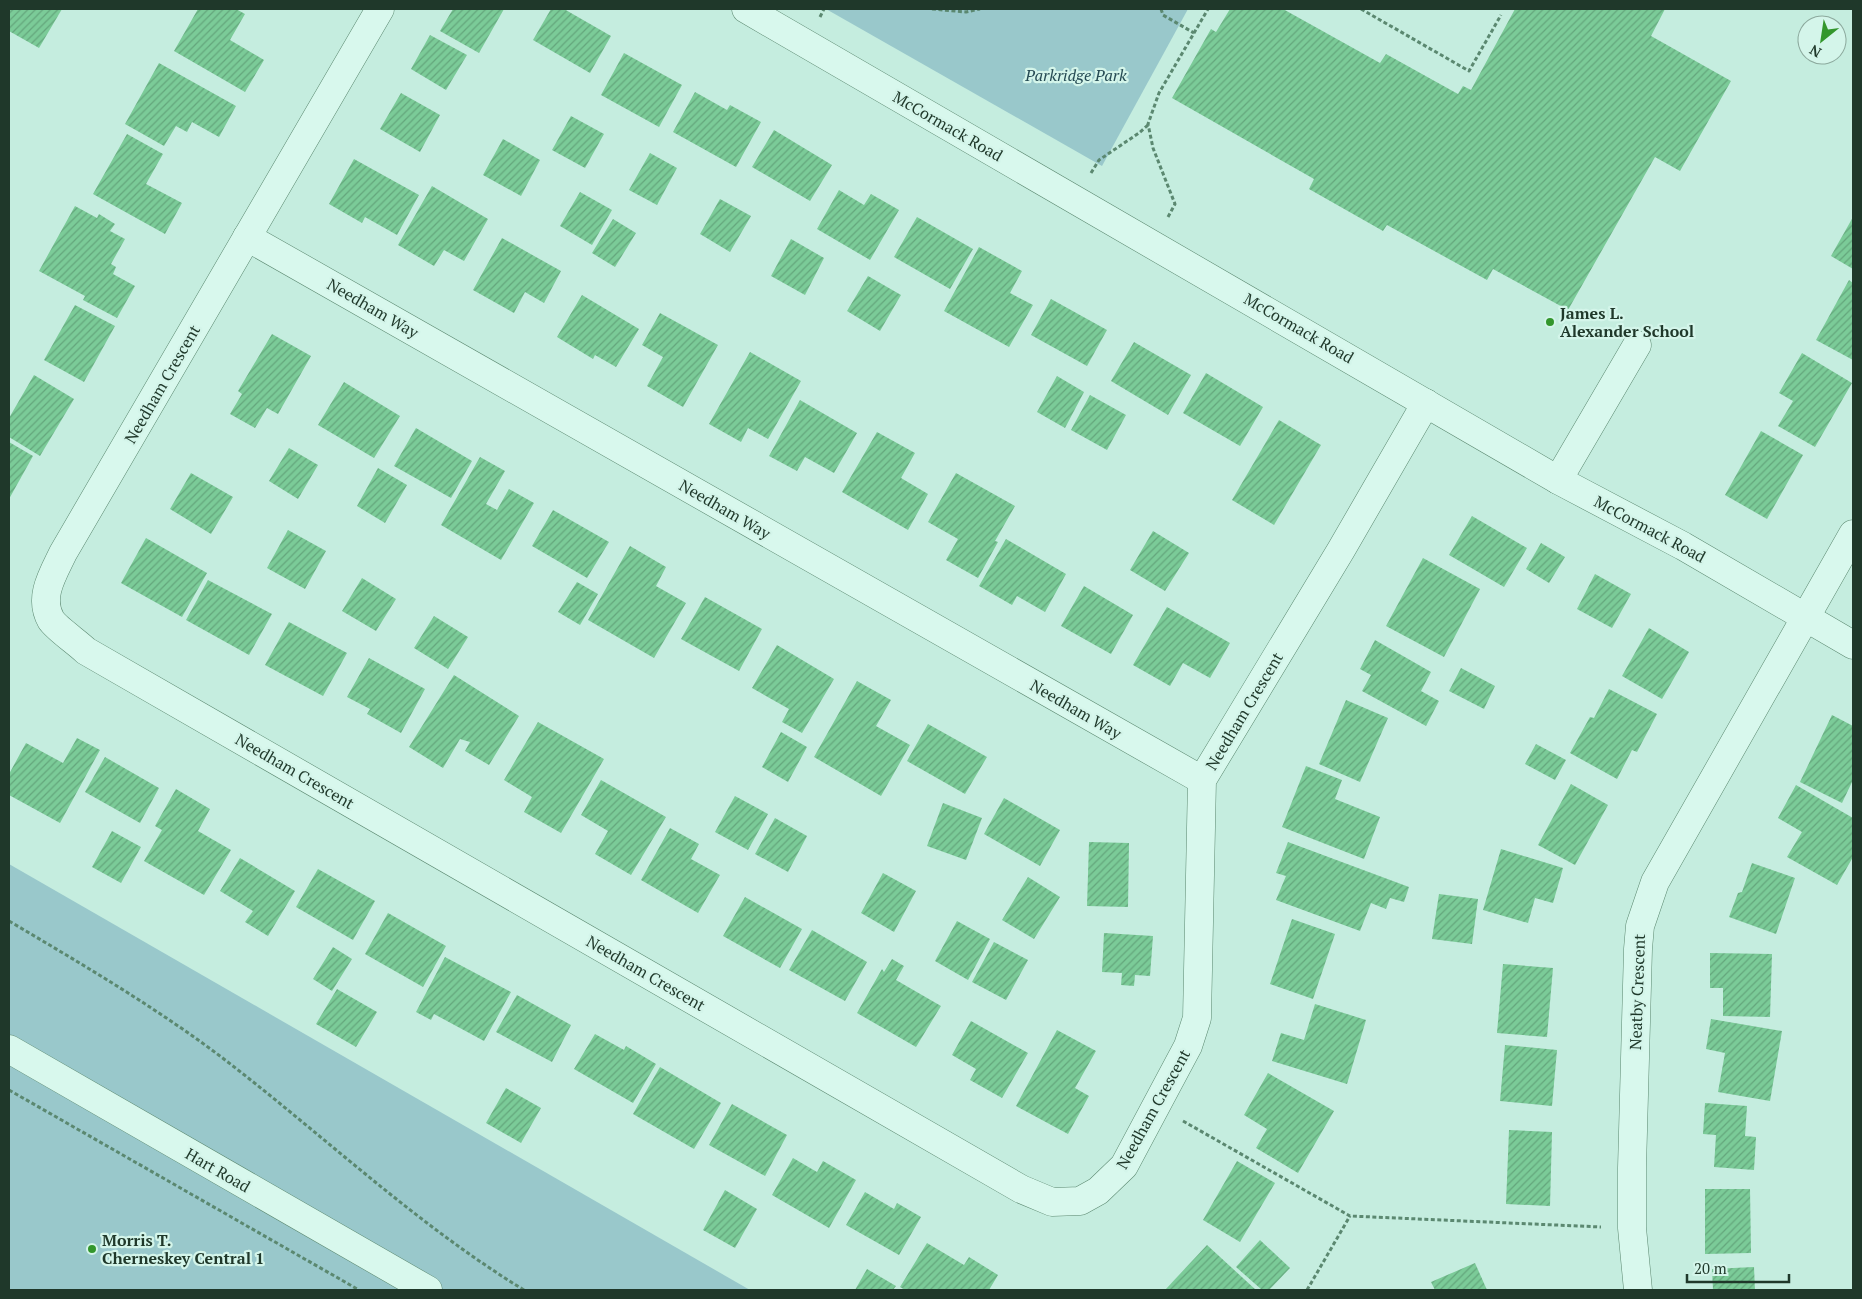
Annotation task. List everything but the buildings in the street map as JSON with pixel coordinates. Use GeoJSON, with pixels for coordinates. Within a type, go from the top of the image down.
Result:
{"type":"FeatureCollection","features":[{"type":"Feature","properties":{"kind":"street","name":"Needham Crescent"},"geometry":{"type":"LineString","coordinates":[[380,9],[48,582],[46,603],[52,620],[86,651],[1021,1189],[1052,1202],[1080,1202],[1098,1191],[1124,1166],[1188,1046],[1197,1018],[1202,780],[1341,550],[1426,403]]}},
{"type":"Feature","properties":{"kind":"street","name":"McCormack Road"},"geometry":{"type":"LineString","coordinates":[[746,9],[1558,480],[1683,546],[1853,645]]}},
{"type":"Feature","properties":{"kind":"street","name":"Needham Way"},"geometry":{"type":"LineString","coordinates":[[247,237],[1202,780]]}},
{"type":"Feature","properties":{"kind":"street"},"geometry":{"type":"LineString","coordinates":[[1558,480],[1637,345]]}},
{"type":"Feature","properties":{"kind":"street","name":"Neatby Crescent"},"geometry":{"type":"LineString","coordinates":[[1638,1290],[1632,1228],[1632,1168],[1640,926],[1655,882],[1853,534]]}},
{"type":"Feature","properties":{"kind":"street","name":"Hart Road"},"geometry":{"type":"LineString","coordinates":[[9,1049],[428,1290]]}},
{"type":"Feature","properties":{"kind":"path"},"geometry":{"type":"LineString","coordinates":[[932,9],[966,12],[980,9]]}},
{"type":"Feature","properties":{"kind":"path"},"geometry":{"type":"LineString","coordinates":[[1161,9],[1163,15],[1194,33]]}},
{"type":"Feature","properties":{"kind":"path"},"geometry":{"type":"LineString","coordinates":[[1099,160],[1139,134],[1148,124],[1160,93],[1208,9]]}},
{"type":"Feature","properties":{"kind":"path"},"geometry":{"type":"LineString","coordinates":[[1361,9],[1469,71],[1501,15]]}},
{"type":"Feature","properties":{"kind":"path"},"geometry":{"type":"LineString","coordinates":[[1148,124],[1153,148],[1175,204]]}},
{"type":"Feature","properties":{"kind":"path"},"geometry":{"type":"LineString","coordinates":[[9,921],[141,1000],[201,1043],[369,1178],[470,1254],[524,1290]]}},
{"type":"Feature","properties":{"kind":"path"},"geometry":{"type":"LineString","coordinates":[[9,1090],[359,1290]]}},
{"type":"Feature","properties":{"kind":"path"},"geometry":{"type":"LineString","coordinates":[[1186,1122],[1350,1216],[1599,1227]]}},
{"type":"Feature","properties":{"kind":"path"},"geometry":{"type":"LineString","coordinates":[[1308,1290],[1350,1216]]}},
{"type":"Feature","properties":{"kind":"green space","name":"Parkridge Park"},"geometry":{"type":"Polygon","coordinates":[[[826,9],[1188,9],[1102,166],[826,9]]]}},
{"type":"Feature","properties":{"kind":"green space"},"geometry":{"type":"Polygon","coordinates":[[[9,864],[750,1290],[9,1290],[9,864]]]}},
{"type":"Feature","properties":{"kind":"place","name":"James L. Alexander School"},"geometry":{"type":"Point","coordinates":[1550,322]}},
{"type":"Feature","properties":{"kind":"place","name":"Morris T. Cherneskey Central 1"},"geometry":{"type":"Point","coordinates":[92,1249]}}]}
